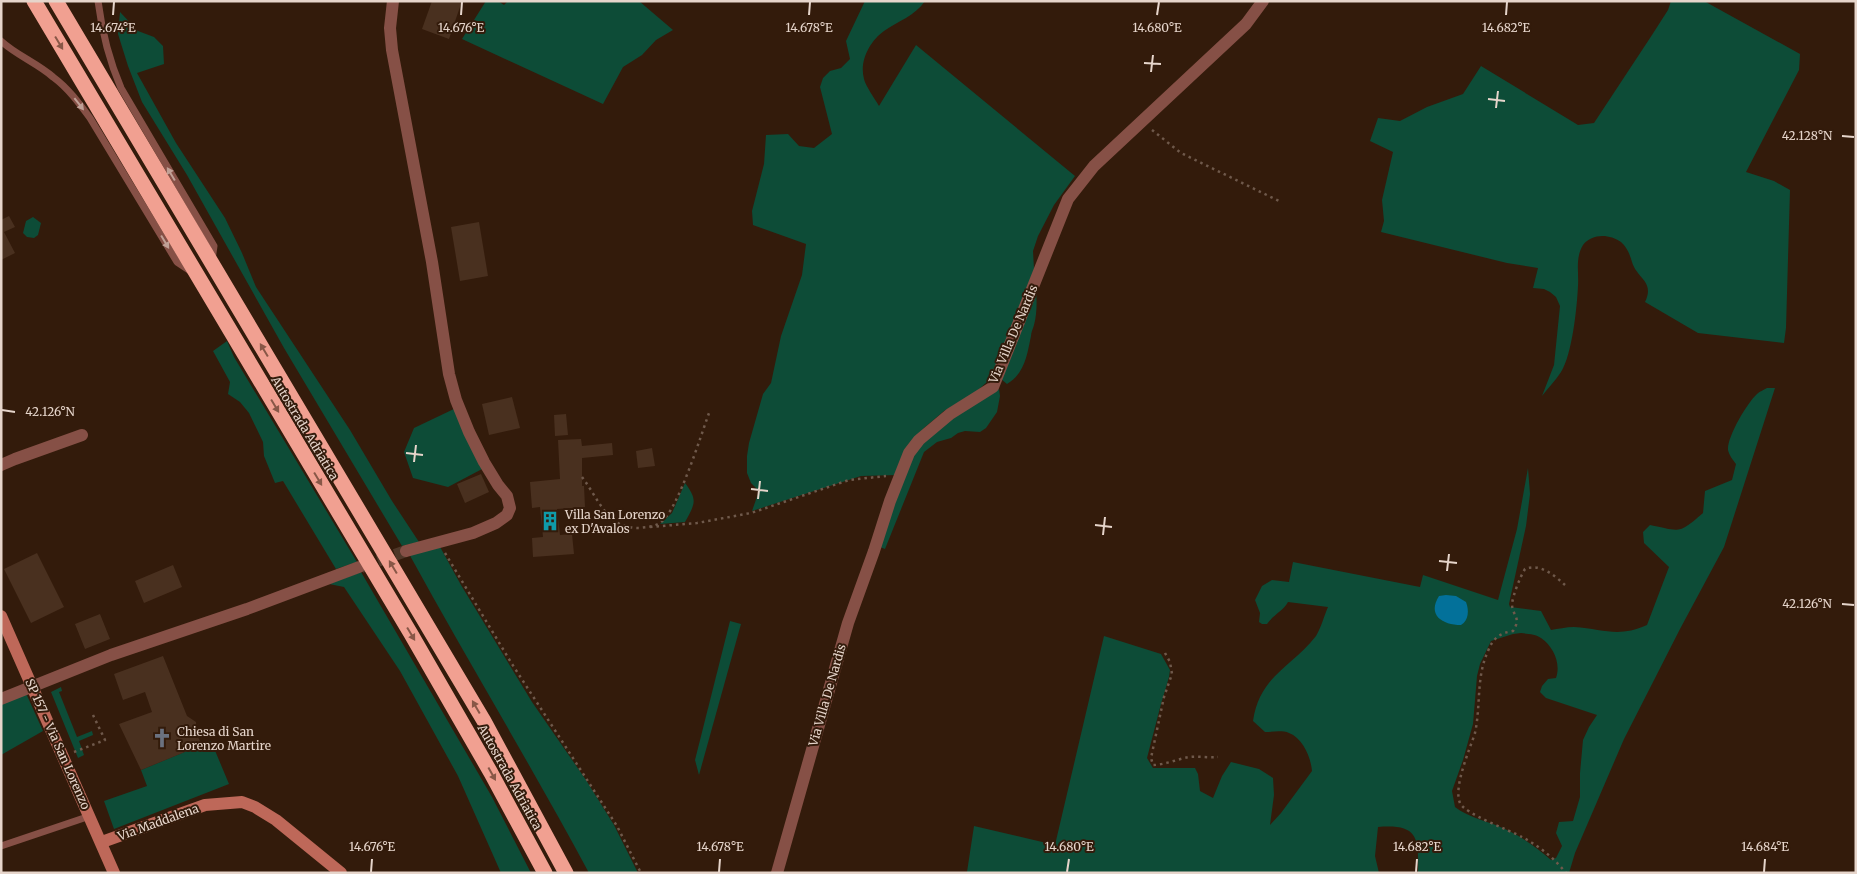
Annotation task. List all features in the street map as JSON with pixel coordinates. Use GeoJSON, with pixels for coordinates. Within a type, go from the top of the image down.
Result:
{"type":"FeatureCollection","features":[{"type":"Feature","properties":{"kind":"highway","name":"Autostrada Adriatica"},"geometry":{"type":"LineString","coordinates":[[34,1],[467,731],[545,873]]}},
{"type":"Feature","properties":{"kind":"highway","name":"Autostrada Adriatica"},"geometry":{"type":"LineString","coordinates":[[56,1],[484,721],[566,873]]}},
{"type":"Feature","properties":{"kind":"main road","name":"SP 157 - Via San Lorenzo"},"geometry":{"type":"LineString","coordinates":[[1,616],[114,873]]}},
{"type":"Feature","properties":{"kind":"main road","name":"Via Maddalena"},"geometry":{"type":"LineString","coordinates":[[102,842],[205,805],[242,802],[255,806],[276,820],[341,873]]}},
{"type":"Feature","properties":{"kind":"street"},"geometry":{"type":"LineString","coordinates":[[393,1],[390,28],[392,50],[432,262],[449,374],[456,400],[469,432],[489,470],[507,496],[510,508],[507,515],[496,523],[473,533],[406,551]]}},
{"type":"Feature","properties":{"kind":"street","name":"Via Villa De Nardis"},"geometry":{"type":"LineString","coordinates":[[777,873],[848,623],[909,453],[918,440],[950,414],[993,387],[1068,199],[1094,166],[1246,24],[1263,1]]}},
{"type":"Feature","properties":{"kind":"street"},"geometry":{"type":"LineString","coordinates":[[1,465],[15,458],[82,435]]}},
{"type":"Feature","properties":{"kind":"street"},"geometry":{"type":"LineString","coordinates":[[1,699],[111,655],[247,609],[359,567]]}},
{"type":"Feature","properties":{"kind":"lane"},"geometry":{"type":"LineString","coordinates":[[98,1],[106,47],[121,88],[214,246],[212,263]]}},
{"type":"Feature","properties":{"kind":"lane"},"geometry":{"type":"LineString","coordinates":[[1,41],[53,77],[73,96],[90,118],[177,262],[196,274]]}},
{"type":"Feature","properties":{"kind":"lane"},"geometry":{"type":"LineString","coordinates":[[1,846],[90,816]]}},
{"type":"Feature","properties":{"kind":"path"},"geometry":{"type":"LineString","coordinates":[[1141,121],[1181,153],[1278,201]]}},
{"type":"Feature","properties":{"kind":"path"},"geometry":{"type":"LineString","coordinates":[[650,527],[661,522],[671,510],[709,413]]}},
{"type":"Feature","properties":{"kind":"path"},"geometry":{"type":"LineString","coordinates":[[582,477],[612,519],[623,526],[634,528],[697,523],[751,513],[850,480],[880,476],[899,477]]}},
{"type":"Feature","properties":{"kind":"path"},"geometry":{"type":"LineString","coordinates":[[441,542],[453,568],[512,664],[617,826],[641,873]]}},
{"type":"Feature","properties":{"kind":"path"},"geometry":{"type":"LineString","coordinates":[[1565,585],[1545,570],[1536,568],[1525,569],[1521,575],[1512,605],[1517,625],[1513,631],[1502,633],[1496,638],[1488,649],[1480,670],[1475,730],[1458,794],[1460,803],[1467,811],[1523,838],[1553,858],[1566,873]]}},
{"type":"Feature","properties":{"kind":"path"},"geometry":{"type":"LineString","coordinates":[[1165,653],[1170,662],[1172,674],[1164,697],[1151,758],[1154,765],[1192,757],[1218,757]]}},
{"type":"Feature","properties":{"kind":"path"},"geometry":{"type":"LineString","coordinates":[[74,752],[105,740],[93,715]]}},
{"type":"Feature","properties":{"kind":"green space"},"geometry":{"type":"Polygon","coordinates":[[[486,1],[498,1],[504,5],[508,1],[639,1],[673,30],[656,40],[642,55],[623,67],[603,104],[462,39],[486,1]]]}},
{"type":"Feature","properties":{"kind":"green space"},"geometry":{"type":"Polygon","coordinates":[[[865,1],[925,1],[911,14],[879,35],[867,52],[863,65],[864,79],[879,106],[916,45],[1075,176],[1054,205],[1038,236],[1033,251],[1034,269],[1001,359],[989,380],[976,392],[944,411],[924,428],[905,453],[897,475],[861,476],[752,511],[759,491],[751,483],[747,473],[749,443],[763,394],[771,383],[781,336],[802,275],[806,244],[753,225],[752,211],[764,164],[766,135],[788,134],[799,146],[814,148],[832,134],[820,87],[823,78],[830,71],[841,68],[850,59],[846,41],[865,1]]]}},
{"type":"Feature","properties":{"kind":"green space"},"geometry":{"type":"Polygon","coordinates":[[[1671,1],[1704,1],[1800,54],[1799,70],[1746,172],[1774,181],[1790,190],[1784,343],[1698,333],[1645,302],[1648,295],[1647,285],[1634,268],[1625,246],[1621,242],[1607,236],[1591,238],[1583,245],[1579,255],[1575,318],[1565,364],[1559,375],[1542,396],[1554,365],[1560,306],[1556,297],[1550,292],[1544,289],[1533,288],[1538,268],[1507,263],[1381,232],[1384,221],[1382,200],[1393,152],[1370,141],[1378,118],[1400,121],[1427,107],[1463,94],[1481,66],[1578,125],[1594,123],[1668,10],[1671,1]]]}},
{"type":"Feature","properties":{"kind":"green space"},"geometry":{"type":"Polygon","coordinates":[[[120,12],[138,31],[154,37],[163,46],[164,64],[137,73],[176,143],[225,218],[256,287],[350,430],[419,542],[402,546],[284,348],[187,175],[142,102],[118,34],[120,12]]]}},
{"type":"Feature","properties":{"kind":"green space"},"geometry":{"type":"Polygon","coordinates":[[[33,217],[41,223],[38,235],[34,238],[27,237],[23,233],[26,221],[33,217]]]}},
{"type":"Feature","properties":{"kind":"green space"},"geometry":{"type":"Polygon","coordinates":[[[1036,289],[1036,316],[1026,357],[1018,375],[1007,384],[1001,379],[1036,289]]]}},
{"type":"Feature","properties":{"kind":"green space"},"geometry":{"type":"Polygon","coordinates":[[[227,341],[234,357],[357,562],[336,569],[283,481],[275,483],[264,456],[263,442],[249,413],[240,402],[228,394],[230,382],[213,351],[227,341]]]}},
{"type":"Feature","properties":{"kind":"green space"},"geometry":{"type":"Polygon","coordinates":[[[1767,388],[1775,388],[1724,547],[1624,739],[1575,853],[1569,873],[1418,873],[1418,850],[1413,835],[1401,828],[1391,827],[1378,827],[1375,856],[1379,873],[967,872],[974,826],[1055,845],[1104,636],[1161,654],[1170,670],[1147,758],[1153,768],[1195,768],[1198,774],[1200,791],[1213,798],[1222,776],[1231,762],[1259,769],[1273,778],[1274,795],[1270,825],[1312,771],[1308,755],[1298,739],[1286,732],[1265,732],[1253,721],[1257,705],[1269,682],[1316,636],[1328,607],[1288,602],[1267,624],[1262,624],[1259,622],[1260,613],[1255,600],[1262,586],[1272,580],[1289,582],[1293,562],[1420,587],[1423,575],[1498,600],[1517,529],[1528,468],[1530,494],[1526,526],[1509,604],[1510,607],[1541,611],[1551,630],[1574,627],[1619,632],[1647,625],[1669,567],[1644,543],[1643,532],[1650,525],[1673,530],[1683,528],[1703,513],[1705,491],[1732,480],[1736,464],[1728,450],[1731,437],[1738,420],[1748,405],[1759,392],[1767,388]],[[1521,633],[1491,641],[1480,664],[1477,676],[1473,724],[1452,791],[1455,807],[1470,816],[1512,833],[1532,845],[1551,860],[1556,858],[1562,846],[1556,833],[1559,822],[1573,821],[1580,797],[1583,740],[1597,715],[1546,698],[1540,692],[1548,679],[1556,678],[1557,662],[1553,651],[1546,642],[1532,634],[1521,633]]]}},
{"type":"Feature","properties":{"kind":"green space"},"geometry":{"type":"Polygon","coordinates":[[[999,389],[1000,396],[997,412],[986,428],[980,432],[965,431],[958,433],[951,438],[937,442],[924,452],[885,549],[880,547],[892,507],[907,468],[921,444],[946,422],[999,389]]]}},
{"type":"Feature","properties":{"kind":"green space"},"geometry":{"type":"Polygon","coordinates":[[[456,408],[484,468],[448,487],[413,478],[404,452],[414,428],[456,408]]]}},
{"type":"Feature","properties":{"kind":"green space"},"geometry":{"type":"Polygon","coordinates":[[[685,483],[692,494],[694,502],[685,522],[660,524],[672,513],[685,483]]]}},
{"type":"Feature","properties":{"kind":"green space"},"geometry":{"type":"Polygon","coordinates":[[[439,545],[532,702],[586,780],[614,825],[638,873],[589,873],[408,552],[439,545]]]}},
{"type":"Feature","properties":{"kind":"green space"},"geometry":{"type":"Polygon","coordinates":[[[361,572],[492,797],[531,873],[501,873],[458,776],[400,671],[344,587],[329,584],[361,572]]]}},
{"type":"Feature","properties":{"kind":"green space"},"geometry":{"type":"Polygon","coordinates":[[[730,621],[741,624],[699,775],[695,760],[730,621]]]}},
{"type":"Feature","properties":{"kind":"green space"},"geometry":{"type":"Polygon","coordinates":[[[61,687],[62,691],[59,692],[77,737],[92,731],[93,735],[79,741],[84,755],[78,758],[51,692],[61,687]]]}},
{"type":"Feature","properties":{"kind":"green space"},"geometry":{"type":"Polygon","coordinates":[[[25,691],[43,731],[1,755],[1,704],[25,691]]]}},
{"type":"Feature","properties":{"kind":"green space"},"geometry":{"type":"Polygon","coordinates":[[[211,741],[229,784],[114,829],[104,801],[147,786],[141,770],[211,741]]]}},
{"type":"Feature","properties":{"kind":"water"},"geometry":{"type":"Polygon","coordinates":[[[1439,596],[1456,596],[1466,602],[1468,615],[1461,625],[1454,625],[1443,621],[1436,614],[1436,603],[1439,596]]]}},
{"type":"Feature","properties":{"kind":"building"},"geometry":{"type":"Polygon","coordinates":[[[432,1],[462,1],[449,39],[422,29],[432,1]]]}},
{"type":"Feature","properties":{"kind":"building"},"geometry":{"type":"Polygon","coordinates":[[[9,216],[15,227],[4,232],[15,253],[1,260],[1,220],[9,216]]]}},
{"type":"Feature","properties":{"kind":"building"},"geometry":{"type":"Polygon","coordinates":[[[479,222],[488,276],[460,281],[451,227],[479,222]]]}},
{"type":"Feature","properties":{"kind":"building"},"geometry":{"type":"Polygon","coordinates":[[[512,397],[520,428],[489,435],[482,404],[512,397]]]}},
{"type":"Feature","properties":{"kind":"building"},"geometry":{"type":"Polygon","coordinates":[[[566,414],[568,435],[555,436],[554,415],[566,414]]]}},
{"type":"Feature","properties":{"kind":"building"},"geometry":{"type":"Polygon","coordinates":[[[581,439],[582,446],[612,443],[613,455],[582,458],[582,486],[584,486],[585,507],[557,509],[560,535],[572,534],[574,554],[533,557],[532,538],[543,537],[540,507],[532,508],[530,482],[560,479],[558,440],[581,439]]]}},
{"type":"Feature","properties":{"kind":"building"},"geometry":{"type":"Polygon","coordinates":[[[652,448],[655,466],[638,468],[636,451],[652,448]]]}},
{"type":"Feature","properties":{"kind":"building"},"geometry":{"type":"Polygon","coordinates":[[[481,474],[489,492],[465,503],[457,484],[481,474]]]}},
{"type":"Feature","properties":{"kind":"building"},"geometry":{"type":"Polygon","coordinates":[[[37,553],[64,607],[31,623],[4,569],[37,553]]]}},
{"type":"Feature","properties":{"kind":"building"},"geometry":{"type":"Polygon","coordinates":[[[173,565],[182,587],[144,603],[135,581],[173,565]]]}},
{"type":"Feature","properties":{"kind":"building"},"geometry":{"type":"Polygon","coordinates":[[[100,614],[110,639],[85,649],[75,624],[100,614]]]}},
{"type":"Feature","properties":{"kind":"building","name":"Chiesa di San Lorenzo Martire"},"geometry":{"type":"Polygon","coordinates":[[[163,656],[187,716],[196,722],[196,733],[202,745],[141,770],[119,724],[152,712],[145,692],[123,700],[114,674],[163,656]]]}},
{"type":"Feature","properties":{"kind":"tunnel"},"geometry":{"type":"LineString","coordinates":[[361,567],[406,551]]}},
{"type":"Feature","properties":{"kind":"place","name":"Villa San Lorenzo ex D'Avalos"},"geometry":{"type":"Point","coordinates":[550,521]}},
{"type":"Feature","properties":{"kind":"place","name":"Chiesa di San Lorenzo Martire"},"geometry":{"type":"Point","coordinates":[162,738]}}]}
